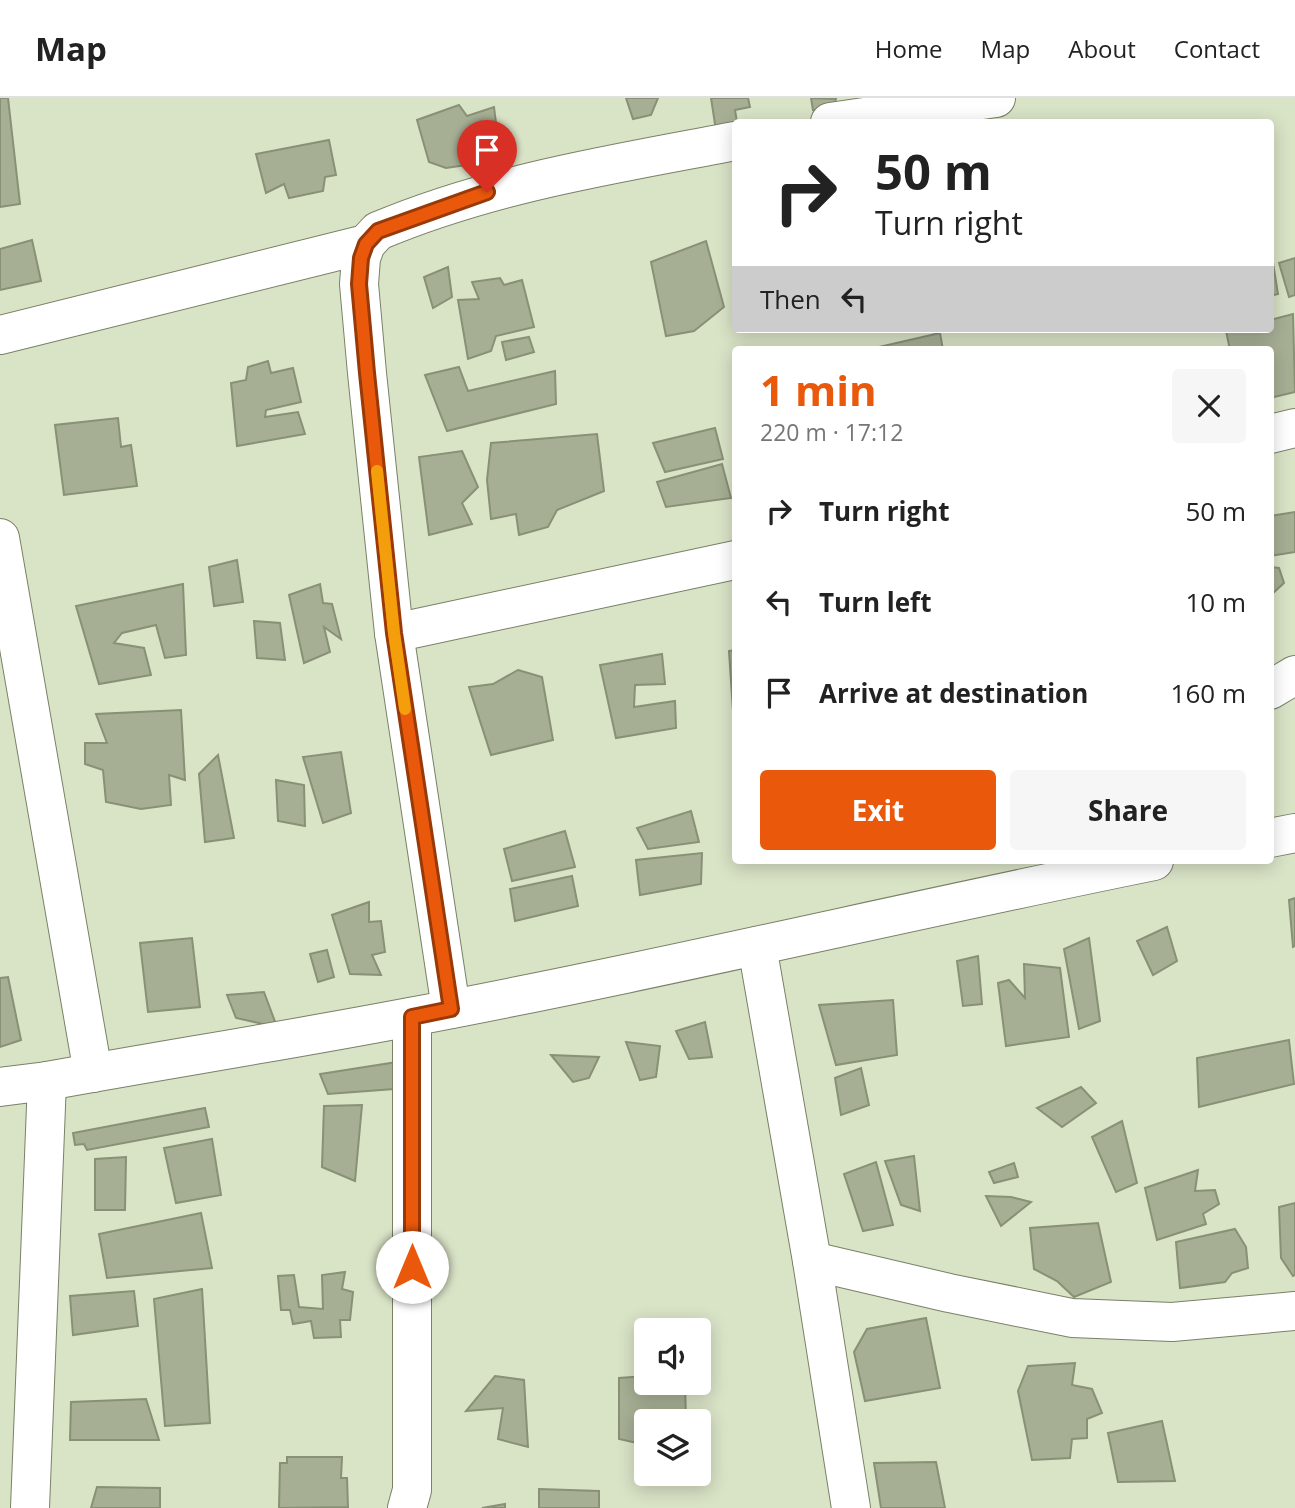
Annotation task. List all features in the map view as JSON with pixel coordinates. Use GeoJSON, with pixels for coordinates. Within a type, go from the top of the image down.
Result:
{"type":"FeatureCollection","features":[{"type":"Feature","properties":{"kind":"street"},"geometry":{"type":"LineString","coordinates":[[851,119],[996,98]]}},
{"type":"Feature","properties":{"kind":"street"},"geometry":{"type":"LineString","coordinates":[[451,1009],[394,633],[359,284],[361,258],[366,244],[378,231],[487,192],[732,142]]}},
{"type":"Feature","properties":{"kind":"street"},"geometry":{"type":"LineString","coordinates":[[0,335],[366,244]]}},
{"type":"Feature","properties":{"kind":"street"},"geometry":{"type":"LineString","coordinates":[[1274,433],[1295,428]]}},
{"type":"Feature","properties":{"kind":"street"},"geometry":{"type":"LineString","coordinates":[[0,538],[93,1073]]}},
{"type":"Feature","properties":{"kind":"street"},"geometry":{"type":"LineString","coordinates":[[394,633],[732,561]]}},
{"type":"Feature","properties":{"kind":"street"},"geometry":{"type":"LineString","coordinates":[[1274,688],[1295,675]]}},
{"type":"Feature","properties":{"kind":"street"},"geometry":{"type":"LineString","coordinates":[[1274,837],[1295,833]]}},
{"type":"Feature","properties":{"kind":"street"},"geometry":{"type":"LineString","coordinates":[[0,1087],[412,1017],[1139,864]]}},
{"type":"Feature","properties":{"kind":"street"},"geometry":{"type":"LineString","coordinates":[[757,946],[812,1261],[851,1508]]}},
{"type":"Feature","properties":{"kind":"street"},"geometry":{"type":"LineString","coordinates":[[412,1017],[413,1502]]}},
{"type":"Feature","properties":{"kind":"street"},"geometry":{"type":"LineString","coordinates":[[30,1508],[47,1081]]}},
{"type":"Feature","properties":{"kind":"street"},"geometry":{"type":"LineString","coordinates":[[812,1261],[1072,1318],[1172,1322],[1295,1311]]}},
{"type":"Feature","properties":{"kind":"building"},"geometry":{"type":"Polygon","coordinates":[[[0,98],[8,98],[20,204],[0,207],[0,98]]]}},
{"type":"Feature","properties":{"kind":"building"},"geometry":{"type":"Polygon","coordinates":[[[626,98],[658,98],[651,115],[633,119],[626,98]]]}},
{"type":"Feature","properties":{"kind":"building"},"geometry":{"type":"Polygon","coordinates":[[[711,98],[748,98],[750,107],[735,110],[736,119],[732,119],[732,126],[717,137],[711,98]]]}},
{"type":"Feature","properties":{"kind":"building"},"geometry":{"type":"Polygon","coordinates":[[[811,98],[836,99],[832,112],[813,110],[811,98]]]}},
{"type":"Feature","properties":{"kind":"building"},"geometry":{"type":"Polygon","coordinates":[[[459,105],[467,116],[494,107],[499,147],[479,142],[481,163],[446,168],[429,162],[417,120],[459,105]]]}},
{"type":"Feature","properties":{"kind":"building"},"geometry":{"type":"Polygon","coordinates":[[[329,140],[336,175],[325,177],[323,191],[289,198],[284,184],[266,193],[256,154],[329,140]]]}},
{"type":"Feature","properties":{"kind":"building"},"geometry":{"type":"Polygon","coordinates":[[[32,240],[41,281],[0,290],[0,249],[32,240]]]}},
{"type":"Feature","properties":{"kind":"building"},"geometry":{"type":"Polygon","coordinates":[[[706,241],[724,307],[694,331],[666,336],[651,262],[706,241]]]}},
{"type":"Feature","properties":{"kind":"building"},"geometry":{"type":"Polygon","coordinates":[[[1295,258],[1295,295],[1289,297],[1279,263],[1295,258]]]}},
{"type":"Feature","properties":{"kind":"building"},"geometry":{"type":"Polygon","coordinates":[[[448,267],[452,297],[433,308],[424,277],[448,267]]]}},
{"type":"Feature","properties":{"kind":"building"},"geometry":{"type":"Polygon","coordinates":[[[1274,269],[1278,294],[1274,295],[1274,269]]]}},
{"type":"Feature","properties":{"kind":"building"},"geometry":{"type":"Polygon","coordinates":[[[500,278],[504,285],[522,280],[534,327],[496,336],[491,351],[468,359],[458,300],[479,299],[472,282],[500,278]]]}},
{"type":"Feature","properties":{"kind":"building"},"geometry":{"type":"Polygon","coordinates":[[[1293,314],[1295,392],[1274,397],[1274,346],[1229,346],[1226,333],[1274,333],[1274,319],[1293,314]]]}},
{"type":"Feature","properties":{"kind":"building"},"geometry":{"type":"Polygon","coordinates":[[[940,333],[942,346],[883,346],[940,333]]]}},
{"type":"Feature","properties":{"kind":"building"},"geometry":{"type":"Polygon","coordinates":[[[529,337],[534,352],[506,360],[502,342],[529,337]]]}},
{"type":"Feature","properties":{"kind":"building"},"geometry":{"type":"Polygon","coordinates":[[[268,361],[271,373],[293,368],[301,402],[266,410],[265,417],[298,412],[305,434],[237,446],[231,383],[246,380],[248,367],[268,361]]]}},
{"type":"Feature","properties":{"kind":"building"},"geometry":{"type":"Polygon","coordinates":[[[459,367],[468,391],[555,371],[556,404],[447,431],[425,375],[459,367]]]}},
{"type":"Feature","properties":{"kind":"building"},"geometry":{"type":"Polygon","coordinates":[[[118,418],[121,447],[131,445],[137,486],[64,495],[55,425],[118,418]]]}},
{"type":"Feature","properties":{"kind":"building"},"geometry":{"type":"Polygon","coordinates":[[[715,428],[723,459],[665,472],[653,443],[715,428]]]}},
{"type":"Feature","properties":{"kind":"building"},"geometry":{"type":"Polygon","coordinates":[[[597,434],[604,491],[557,510],[548,527],[519,535],[516,514],[491,519],[487,480],[491,443],[597,434]]]}},
{"type":"Feature","properties":{"kind":"building"},"geometry":{"type":"Polygon","coordinates":[[[462,451],[478,487],[462,503],[472,524],[429,535],[419,457],[462,451]]]}},
{"type":"Feature","properties":{"kind":"building"},"geometry":{"type":"Polygon","coordinates":[[[722,464],[731,498],[666,507],[657,482],[722,464]]]}},
{"type":"Feature","properties":{"kind":"building"},"geometry":{"type":"Polygon","coordinates":[[[1295,512],[1295,552],[1274,555],[1274,515],[1295,512]]]}},
{"type":"Feature","properties":{"kind":"building"},"geometry":{"type":"Polygon","coordinates":[[[237,560],[243,602],[214,606],[209,567],[237,560]]]}},
{"type":"Feature","properties":{"kind":"building"},"geometry":{"type":"Polygon","coordinates":[[[1274,567],[1279,568],[1284,583],[1274,592],[1274,567]]]}},
{"type":"Feature","properties":{"kind":"building"},"geometry":{"type":"Polygon","coordinates":[[[183,584],[186,655],[165,658],[156,625],[122,633],[114,643],[144,648],[151,675],[99,684],[76,606],[183,584]]]}},
{"type":"Feature","properties":{"kind":"building"},"geometry":{"type":"Polygon","coordinates":[[[320,584],[323,603],[332,604],[341,639],[324,627],[330,652],[304,663],[289,595],[320,584]]]}},
{"type":"Feature","properties":{"kind":"building"},"geometry":{"type":"Polygon","coordinates":[[[254,621],[280,623],[285,660],[257,658],[254,621]]]}},
{"type":"Feature","properties":{"kind":"building"},"geometry":{"type":"Polygon","coordinates":[[[732,650],[732,696],[729,651],[732,650]]]}},
{"type":"Feature","properties":{"kind":"building"},"geometry":{"type":"Polygon","coordinates":[[[662,654],[665,684],[635,685],[634,707],[675,701],[676,728],[616,738],[600,665],[662,654]]]}},
{"type":"Feature","properties":{"kind":"building"},"geometry":{"type":"Polygon","coordinates":[[[518,670],[542,677],[553,740],[491,755],[469,687],[493,684],[518,670]]]}},
{"type":"Feature","properties":{"kind":"building"},"geometry":{"type":"Polygon","coordinates":[[[181,710],[185,780],[169,775],[171,805],[141,809],[106,802],[103,770],[85,764],[85,743],[107,743],[96,714],[181,710]]]}},
{"type":"Feature","properties":{"kind":"building"},"geometry":{"type":"Polygon","coordinates":[[[341,752],[351,813],[323,823],[303,757],[341,752]]]}},
{"type":"Feature","properties":{"kind":"building"},"geometry":{"type":"Polygon","coordinates":[[[218,755],[234,838],[205,842],[199,774],[218,755]]]}},
{"type":"Feature","properties":{"kind":"building"},"geometry":{"type":"Polygon","coordinates":[[[276,780],[304,785],[305,826],[278,821],[276,780]]]}},
{"type":"Feature","properties":{"kind":"building"},"geometry":{"type":"Polygon","coordinates":[[[691,811],[699,842],[648,849],[637,828],[691,811]]]}},
{"type":"Feature","properties":{"kind":"building"},"geometry":{"type":"Polygon","coordinates":[[[565,831],[575,867],[512,881],[504,849],[565,831]]]}},
{"type":"Feature","properties":{"kind":"building"},"geometry":{"type":"Polygon","coordinates":[[[702,853],[701,884],[640,895],[636,860],[702,853]]]}},
{"type":"Feature","properties":{"kind":"building"},"geometry":{"type":"Polygon","coordinates":[[[572,876],[578,906],[515,921],[510,889],[572,876]]]}},
{"type":"Feature","properties":{"kind":"building"},"geometry":{"type":"Polygon","coordinates":[[[1295,898],[1295,946],[1293,947],[1289,900],[1295,898]]]}},
{"type":"Feature","properties":{"kind":"building"},"geometry":{"type":"Polygon","coordinates":[[[369,902],[369,922],[381,921],[385,952],[372,955],[381,975],[350,974],[332,915],[369,902]]]}},
{"type":"Feature","properties":{"kind":"building"},"geometry":{"type":"Polygon","coordinates":[[[1167,927],[1177,961],[1153,975],[1137,941],[1167,927]]]}},
{"type":"Feature","properties":{"kind":"building"},"geometry":{"type":"Polygon","coordinates":[[[192,938],[200,1007],[148,1012],[140,943],[192,938]]]}},
{"type":"Feature","properties":{"kind":"building"},"geometry":{"type":"Polygon","coordinates":[[[1089,938],[1100,1021],[1079,1029],[1064,949],[1089,938]]]}},
{"type":"Feature","properties":{"kind":"building"},"geometry":{"type":"Polygon","coordinates":[[[327,950],[334,977],[318,982],[310,954],[327,950]]]}},
{"type":"Feature","properties":{"kind":"building"},"geometry":{"type":"Polygon","coordinates":[[[978,956],[982,1004],[963,1006],[957,961],[978,956]]]}},
{"type":"Feature","properties":{"kind":"building"},"geometry":{"type":"Polygon","coordinates":[[[1024,964],[1060,968],[1069,1037],[1006,1046],[998,983],[1009,980],[1025,998],[1024,964]]]}},
{"type":"Feature","properties":{"kind":"building"},"geometry":{"type":"Polygon","coordinates":[[[8,977],[21,1040],[0,1047],[0,978],[8,977]]]}},
{"type":"Feature","properties":{"kind":"building"},"geometry":{"type":"Polygon","coordinates":[[[264,992],[277,1027],[236,1018],[227,995],[264,992]]]}},
{"type":"Feature","properties":{"kind":"building"},"geometry":{"type":"Polygon","coordinates":[[[893,1000],[897,1055],[836,1065],[819,1005],[893,1000]]]}},
{"type":"Feature","properties":{"kind":"building"},"geometry":{"type":"Polygon","coordinates":[[[705,1022],[712,1057],[689,1059],[676,1031],[705,1022]]]}},
{"type":"Feature","properties":{"kind":"building"},"geometry":{"type":"Polygon","coordinates":[[[1289,1040],[1294,1084],[1199,1107],[1197,1058],[1289,1040]]]}},
{"type":"Feature","properties":{"kind":"building"},"geometry":{"type":"Polygon","coordinates":[[[626,1042],[660,1046],[656,1077],[640,1080],[626,1042]]]}},
{"type":"Feature","properties":{"kind":"building"},"geometry":{"type":"Polygon","coordinates":[[[551,1055],[599,1057],[589,1078],[573,1082],[551,1055]]]}},
{"type":"Feature","properties":{"kind":"building"},"geometry":{"type":"Polygon","coordinates":[[[397,1062],[394,1089],[328,1094],[320,1074],[397,1062]]]}},
{"type":"Feature","properties":{"kind":"building"},"geometry":{"type":"Polygon","coordinates":[[[861,1068],[869,1105],[841,1115],[835,1078],[861,1068]]]}},
{"type":"Feature","properties":{"kind":"building"},"geometry":{"type":"Polygon","coordinates":[[[1081,1087],[1096,1103],[1062,1127],[1037,1108],[1081,1087]]]}},
{"type":"Feature","properties":{"kind":"building"},"geometry":{"type":"Polygon","coordinates":[[[362,1105],[355,1181],[322,1167],[324,1106],[362,1105]]]}},
{"type":"Feature","properties":{"kind":"building"},"geometry":{"type":"Polygon","coordinates":[[[205,1108],[209,1127],[87,1150],[84,1144],[75,1145],[73,1133],[205,1108]]]}},
{"type":"Feature","properties":{"kind":"building"},"geometry":{"type":"Polygon","coordinates":[[[1122,1121],[1137,1183],[1116,1192],[1092,1137],[1122,1121]]]}},
{"type":"Feature","properties":{"kind":"building"},"geometry":{"type":"Polygon","coordinates":[[[212,1139],[221,1195],[176,1203],[164,1148],[212,1139]]]}},
{"type":"Feature","properties":{"kind":"building"},"geometry":{"type":"Polygon","coordinates":[[[914,1156],[920,1211],[901,1205],[885,1161],[914,1156]]]}},
{"type":"Feature","properties":{"kind":"building"},"geometry":{"type":"Polygon","coordinates":[[[126,1157],[125,1210],[95,1210],[95,1159],[126,1157]]]}},
{"type":"Feature","properties":{"kind":"building"},"geometry":{"type":"Polygon","coordinates":[[[876,1162],[893,1225],[863,1231],[844,1174],[876,1162]]]}},
{"type":"Feature","properties":{"kind":"building"},"geometry":{"type":"Polygon","coordinates":[[[1014,1163],[1018,1177],[994,1183],[989,1172],[1014,1163]]]}},
{"type":"Feature","properties":{"kind":"building"},"geometry":{"type":"Polygon","coordinates":[[[1198,1170],[1195,1191],[1215,1190],[1219,1204],[1203,1214],[1206,1224],[1157,1240],[1145,1188],[1198,1170]]]}},
{"type":"Feature","properties":{"kind":"building"},"geometry":{"type":"Polygon","coordinates":[[[986,1196],[1011,1197],[1031,1202],[1001,1226],[986,1196]]]}},
{"type":"Feature","properties":{"kind":"building"},"geometry":{"type":"Polygon","coordinates":[[[1295,1203],[1293,1276],[1281,1258],[1279,1207],[1295,1203]]]}},
{"type":"Feature","properties":{"kind":"building"},"geometry":{"type":"Polygon","coordinates":[[[201,1213],[212,1268],[107,1278],[99,1234],[201,1213]]]}},
{"type":"Feature","properties":{"kind":"building"},"geometry":{"type":"Polygon","coordinates":[[[1098,1223],[1111,1282],[1074,1297],[1057,1281],[1034,1269],[1030,1228],[1098,1223]]]}},
{"type":"Feature","properties":{"kind":"building"},"geometry":{"type":"Polygon","coordinates":[[[1235,1229],[1246,1247],[1248,1268],[1232,1273],[1225,1282],[1180,1288],[1176,1242],[1235,1229]]]}},
{"type":"Feature","properties":{"kind":"building"},"geometry":{"type":"Polygon","coordinates":[[[345,1272],[342,1289],[353,1292],[350,1320],[340,1320],[341,1337],[314,1338],[311,1321],[293,1324],[290,1310],[281,1310],[278,1276],[294,1275],[299,1307],[323,1309],[322,1275],[345,1272]]]}},
{"type":"Feature","properties":{"kind":"building"},"geometry":{"type":"Polygon","coordinates":[[[202,1289],[210,1423],[165,1426],[154,1299],[202,1289]]]}},
{"type":"Feature","properties":{"kind":"building"},"geometry":{"type":"Polygon","coordinates":[[[134,1291],[138,1326],[73,1335],[70,1296],[134,1291]]]}},
{"type":"Feature","properties":{"kind":"building"},"geometry":{"type":"Polygon","coordinates":[[[926,1318],[940,1388],[865,1401],[854,1352],[867,1329],[926,1318]]]}},
{"type":"Feature","properties":{"kind":"building"},"geometry":{"type":"Polygon","coordinates":[[[1075,1363],[1072,1385],[1092,1389],[1102,1413],[1087,1419],[1087,1438],[1072,1439],[1070,1458],[1032,1460],[1018,1391],[1028,1366],[1075,1363]]]}},
{"type":"Feature","properties":{"kind":"building"},"geometry":{"type":"Polygon","coordinates":[[[495,1376],[524,1380],[528,1447],[498,1439],[503,1408],[466,1411],[495,1376]]]}},
{"type":"Feature","properties":{"kind":"building"},"geometry":{"type":"Polygon","coordinates":[[[634,1377],[634,1395],[685,1395],[686,1409],[634,1409],[634,1442],[619,1439],[619,1378],[634,1377]]]}},
{"type":"Feature","properties":{"kind":"building"},"geometry":{"type":"Polygon","coordinates":[[[146,1399],[159,1440],[70,1440],[71,1402],[146,1399]]]}},
{"type":"Feature","properties":{"kind":"building"},"geometry":{"type":"Polygon","coordinates":[[[1162,1421],[1175,1481],[1118,1482],[1108,1433],[1162,1421]]]}},
{"type":"Feature","properties":{"kind":"building"},"geometry":{"type":"Polygon","coordinates":[[[287,1457],[342,1457],[341,1478],[347,1478],[348,1507],[279,1508],[280,1463],[287,1463],[287,1457]]]}},
{"type":"Feature","properties":{"kind":"building"},"geometry":{"type":"Polygon","coordinates":[[[936,1462],[945,1508],[881,1508],[874,1463],[936,1462]]]}},
{"type":"Feature","properties":{"kind":"building"},"geometry":{"type":"Polygon","coordinates":[[[97,1487],[160,1488],[160,1508],[91,1508],[97,1487]]]}},
{"type":"Feature","properties":{"kind":"building"},"geometry":{"type":"Polygon","coordinates":[[[539,1489],[599,1491],[599,1508],[539,1508],[539,1489]]]}},
{"type":"Feature","properties":{"kind":"building"},"geometry":{"type":"Polygon","coordinates":[[[505,1504],[505,1508],[482,1508],[505,1504]]]}},
{"type":"Feature","properties":{"kind":"slow traffic"},"geometry":{"type":"LineString","coordinates":[[377,471],[405,709]]}},
{"type":"Feature","properties":{"kind":"route"},"geometry":{"type":"LineString","coordinates":[[412,1267],[412,1017],[451,1009],[394,633],[359,284],[361,258],[366,244],[378,231],[487,192]]}}]}
